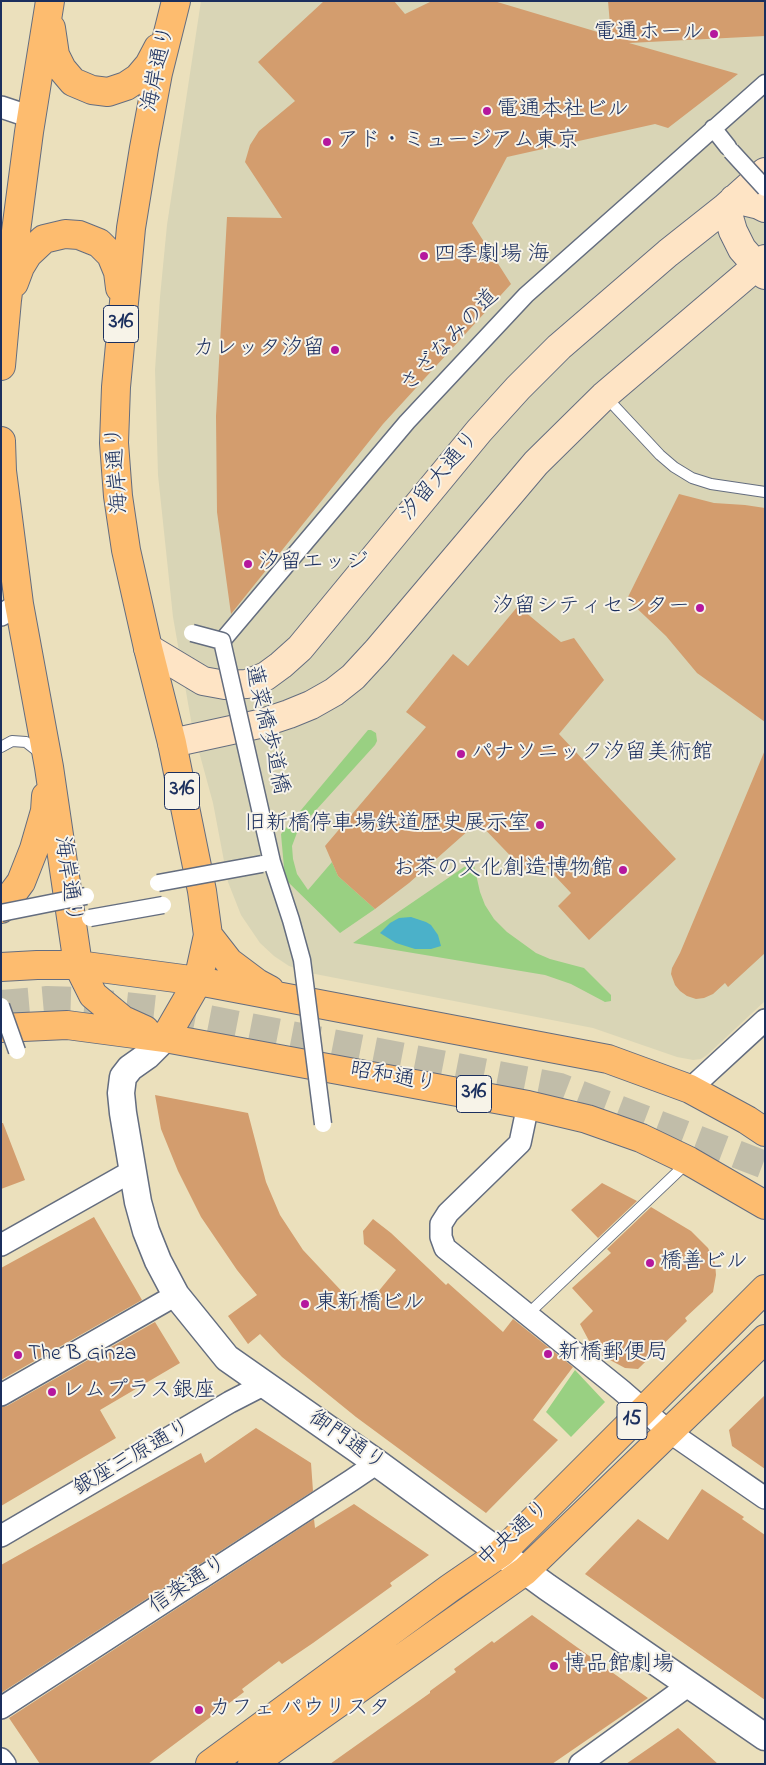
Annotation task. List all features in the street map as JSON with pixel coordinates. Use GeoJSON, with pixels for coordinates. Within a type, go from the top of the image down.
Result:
{"type":"FeatureCollection","features":[{"type":"Feature","properties":{"kind":"main road","name":"海岸通り"},"geometry":{"type":"LineString","coordinates":[[176,1],[144,148],[132,228],[122,313],[114,443],[126,550],[172,743],[202,891],[208,935],[198,981]]}},
{"type":"Feature","properties":{"kind":"main road"},"geometry":{"type":"LineString","coordinates":[[49,6],[56,55],[62,69],[73,82],[92,90],[108,92],[126,86],[138,78],[149,65],[169,29]]}},
{"type":"Feature","properties":{"kind":"main road"},"geometry":{"type":"LineString","coordinates":[[1,366],[7,300],[31,118],[49,6]]}},
{"type":"Feature","properties":{"kind":"main road","name":"汐留大通り"},"geometry":{"type":"LineString","coordinates":[[148,648],[204,681],[225,686],[247,684],[266,676],[281,665],[300,648],[479,431],[518,388],[559,347],[660,259],[730,203],[765,172]]}},
{"type":"Feature","properties":{"kind":"main road"},"geometry":{"type":"LineString","coordinates":[[172,743],[259,724],[289,714],[311,705],[334,692],[353,677],[536,463],[604,396],[762,267],[742,249],[733,231],[730,203],[759,205],[765,208]]}},
{"type":"Feature","properties":{"kind":"main road"},"geometry":{"type":"LineString","coordinates":[[7,300],[20,267],[28,254],[44,240],[65,234],[79,236],[99,243],[111,255],[118,272],[122,313]]}},
{"type":"Feature","properties":{"kind":"main road","name":"海岸通り"},"geometry":{"type":"LineString","coordinates":[[1,441],[10,609],[49,767],[78,965],[93,995],[100,1002],[123,1020],[165,1038]]}},
{"type":"Feature","properties":{"kind":"main road"},"geometry":{"type":"LineString","coordinates":[[1,911],[21,882],[34,849],[45,811],[49,767]]}},
{"type":"Feature","properties":{"kind":"main road"},"geometry":{"type":"LineString","coordinates":[[208,935],[229,962],[257,983],[283,996]]}},
{"type":"Feature","properties":{"kind":"main road"},"geometry":{"type":"LineString","coordinates":[[1,967],[37,964],[78,965],[198,981],[608,1059],[690,1089],[765,1132]]}},
{"type":"Feature","properties":{"kind":"main road","name":"316"},"geometry":{"type":"LineString","coordinates":[[165,1038],[198,981]]}},
{"type":"Feature","properties":{"kind":"main road","name":"昭和通り"},"geometry":{"type":"LineString","coordinates":[[1,1028],[67,1025],[165,1038],[528,1105],[596,1122],[641,1138],[688,1161],[765,1205]]}},
{"type":"Feature","properties":{"kind":"main road","name":"中央通り"},"geometry":{"type":"LineString","coordinates":[[210,1764],[450,1588],[501,1553],[765,1288]]}},
{"type":"Feature","properties":{"kind":"main road","name":"中央通り"},"geometry":{"type":"LineString","coordinates":[[252,1764],[525,1570],[765,1338]]}},
{"type":"Feature","properties":{"kind":"street","name":"さざなみの道"},"geometry":{"type":"LineString","coordinates":[[222,641],[407,422],[526,295],[765,83]]}},
{"type":"Feature","properties":{"kind":"street"},"geometry":{"type":"LineString","coordinates":[[1,107],[31,118]]}},
{"type":"Feature","properties":{"kind":"street"},"geometry":{"type":"LineString","coordinates":[[713,128],[765,188]]}},
{"type":"Feature","properties":{"kind":"street","name":"蓮菜橋歩道橋"},"geometry":{"type":"LineString","coordinates":[[192,633],[222,641],[272,862],[292,920],[302,960],[322,1124]]}},
{"type":"Feature","properties":{"kind":"street"},"geometry":{"type":"LineString","coordinates":[[158,883],[262,864]]}},
{"type":"Feature","properties":{"kind":"street"},"geometry":{"type":"LineString","coordinates":[[1,911],[86,896]]}},
{"type":"Feature","properties":{"kind":"street"},"geometry":{"type":"LineString","coordinates":[[90,918],[163,905]]}},
{"type":"Feature","properties":{"kind":"street"},"geometry":{"type":"LineString","coordinates":[[1,1006],[17,1051]]}},
{"type":"Feature","properties":{"kind":"street"},"geometry":{"type":"LineString","coordinates":[[690,1089],[765,1020]]}},
{"type":"Feature","properties":{"kind":"street","name":"御門通り"},"geometry":{"type":"LineString","coordinates":[[165,1038],[122,1077],[122,1113],[134,1170],[138,1202],[146,1231],[158,1261],[176,1295],[227,1358],[525,1570],[765,1737]]}},
{"type":"Feature","properties":{"kind":"street"},"geometry":{"type":"LineString","coordinates":[[528,1105],[520,1143],[448,1213],[441,1224],[441,1237],[445,1248],[644,1409],[668,1431],[765,1498]]}},
{"type":"Feature","properties":{"kind":"street"},"geometry":{"type":"LineString","coordinates":[[1,1245],[134,1170]]}},
{"type":"Feature","properties":{"kind":"street"},"geometry":{"type":"LineString","coordinates":[[1,1395],[176,1295]]}},
{"type":"Feature","properties":{"kind":"street","name":"銀座三原通り"},"geometry":{"type":"LineString","coordinates":[[1,1536],[230,1402],[265,1384]]}},
{"type":"Feature","properties":{"kind":"street","name":"信楽通り"},"geometry":{"type":"LineString","coordinates":[[1,1708],[376,1463]]}},
{"type":"Feature","properties":{"kind":"street"},"geometry":{"type":"LineString","coordinates":[[580,1764],[689,1685]]}},
{"type":"Feature","properties":{"kind":"street"},"geometry":{"type":"LineString","coordinates":[[1,1760],[4,1764]]}},
{"type":"Feature","properties":{"kind":"lane"},"geometry":{"type":"LineString","coordinates":[[604,396],[660,455],[674,467],[692,478],[712,484],[765,492]]}},
{"type":"Feature","properties":{"kind":"lane"},"geometry":{"type":"LineString","coordinates":[[1,748],[12,741],[26,742],[39,751],[49,767]]}},
{"type":"Feature","properties":{"kind":"lane"},"geometry":{"type":"LineString","coordinates":[[528,1314],[688,1161]]}},
{"type":"Feature","properties":{"kind":"shaded area"},"geometry":{"type":"Polygon","coordinates":[[[201,1],[765,1],[765,1001],[701,1059],[693,1060],[677,1057],[593,1028],[310,973],[289,966],[274,956],[260,943],[241,915],[228,882],[213,803],[192,726],[173,617],[158,475],[155,370],[160,297],[167,225],[201,1]]]}},
{"type":"Feature","properties":{"kind":"green space"},"geometry":{"type":"Polygon","coordinates":[[[368,730],[376,733],[377,741],[375,745],[298,830],[292,846],[297,874],[308,890],[332,862],[338,876],[375,909],[340,933],[285,879],[281,834],[368,730]]]}},
{"type":"Feature","properties":{"kind":"green space"},"geometry":{"type":"Polygon","coordinates":[[[473,861],[480,892],[485,905],[494,919],[507,932],[536,953],[550,959],[584,968],[611,995],[611,1001],[605,1002],[571,984],[545,975],[353,943],[473,861]]]}},
{"type":"Feature","properties":{"kind":"green space"},"geometry":{"type":"Polygon","coordinates":[[[575,1370],[605,1402],[571,1437],[546,1412],[575,1370]]]}},
{"type":"Feature","properties":{"kind":"water"},"geometry":{"type":"Polygon","coordinates":[[[411,917],[431,925],[438,935],[441,946],[431,949],[415,949],[396,943],[380,933],[390,923],[399,918],[411,917]]]}},
{"type":"Feature","properties":{"kind":"building","name":"カレッタ汐留"},"geometry":{"type":"Polygon","coordinates":[[[324,1],[394,1],[405,14],[432,1],[494,1],[611,36],[608,1],[765,1],[765,36],[629,43],[738,74],[668,128],[655,124],[507,157],[472,223],[511,284],[383,424],[231,614],[217,512],[216,416],[227,217],[282,218],[245,162],[250,145],[259,131],[295,101],[258,62],[324,1]]]}},
{"type":"Feature","properties":{"kind":"building","name":"汐留シティセンター"},"geometry":{"type":"Polygon","coordinates":[[[679,494],[714,503],[765,508],[765,722],[697,673],[666,636],[627,599],[679,494]]]}},
{"type":"Feature","properties":{"kind":"building"},"geometry":{"type":"Polygon","coordinates":[[[518,606],[561,642],[574,638],[604,680],[559,734],[676,859],[589,940],[558,906],[571,893],[538,858],[524,870],[478,822],[409,883],[375,909],[338,876],[325,846],[426,727],[406,712],[453,654],[468,666],[518,606]]]}},
{"type":"Feature","properties":{"kind":"building"},"geometry":{"type":"Polygon","coordinates":[[[765,750],[765,953],[728,987],[725,983],[713,994],[696,999],[687,996],[675,985],[671,974],[672,968],[765,750]]]}},
{"type":"Feature","properties":{"kind":"building","name":"東新橋ビル"},"geometry":{"type":"Polygon","coordinates":[[[155,1095],[248,1113],[266,1182],[280,1215],[303,1250],[349,1299],[368,1304],[396,1270],[364,1244],[363,1231],[373,1219],[391,1233],[446,1285],[448,1283],[503,1332],[513,1319],[573,1367],[533,1420],[558,1440],[486,1513],[356,1417],[282,1357],[260,1334],[248,1344],[228,1316],[257,1295],[237,1270],[201,1217],[178,1171],[161,1129],[155,1095]]]}},
{"type":"Feature","properties":{"kind":"building"},"geometry":{"type":"Polygon","coordinates":[[[1,1123],[3,1123],[25,1180],[1,1189],[1,1123]]]}},
{"type":"Feature","properties":{"kind":"building"},"geometry":{"type":"Polygon","coordinates":[[[602,1183],[637,1201],[598,1238],[571,1210],[602,1183]]]}},
{"type":"Feature","properties":{"kind":"building"},"geometry":{"type":"Polygon","coordinates":[[[651,1207],[691,1231],[708,1248],[715,1263],[716,1275],[713,1292],[685,1318],[687,1321],[638,1369],[625,1368],[595,1352],[580,1324],[593,1311],[572,1288],[611,1253],[607,1249],[651,1207]]]}},
{"type":"Feature","properties":{"kind":"building"},"geometry":{"type":"Polygon","coordinates":[[[94,1217],[142,1300],[1,1380],[1,1268],[94,1217]]]}},
{"type":"Feature","properties":{"kind":"building"},"geometry":{"type":"Polygon","coordinates":[[[155,1322],[180,1363],[100,1410],[116,1438],[1,1506],[1,1407],[7,1406],[155,1322]]]}},
{"type":"Feature","properties":{"kind":"building"},"geometry":{"type":"Polygon","coordinates":[[[765,1395],[765,1469],[732,1446],[729,1430],[765,1395]]]}},
{"type":"Feature","properties":{"kind":"building"},"geometry":{"type":"Polygon","coordinates":[[[256,1428],[311,1463],[313,1491],[1,1693],[1,1565],[201,1453],[205,1463],[256,1428]]]}},
{"type":"Feature","properties":{"kind":"building"},"geometry":{"type":"Polygon","coordinates":[[[702,1489],[744,1517],[742,1519],[765,1535],[765,1700],[585,1574],[638,1519],[668,1540],[702,1489]]]}},
{"type":"Feature","properties":{"kind":"building"},"geometry":{"type":"Polygon","coordinates":[[[354,1504],[429,1555],[390,1583],[392,1586],[313,1643],[282,1664],[279,1661],[242,1689],[244,1692],[148,1764],[40,1764],[9,1718],[314,1519],[315,1528],[354,1504]]]}},
{"type":"Feature","properties":{"kind":"building"},"geometry":{"type":"Polygon","coordinates":[[[532,1615],[648,1698],[552,1764],[330,1764],[430,1693],[430,1691],[456,1672],[454,1669],[532,1615]]]}},
{"type":"Feature","properties":{"kind":"building"},"geometry":{"type":"Polygon","coordinates":[[[678,1728],[718,1764],[626,1764],[678,1728]]]}},
{"type":"Feature","properties":{"kind":"tunnel"},"geometry":{"type":"LineString","coordinates":[[1,1004],[47,1000],[78,1001],[161,1010],[560,1087],[765,1165]]}},
{"type":"Feature","properties":{"kind":"place","name":"電通ホール"},"geometry":{"type":"Point","coordinates":[714,34]}},
{"type":"Feature","properties":{"kind":"place","name":"電通本社ビル"},"geometry":{"type":"Point","coordinates":[487,111]}},
{"type":"Feature","properties":{"kind":"place","name":"アド・ミュージアム東京"},"geometry":{"type":"Point","coordinates":[327,142]}},
{"type":"Feature","properties":{"kind":"place","name":"四季劇場 海"},"geometry":{"type":"Point","coordinates":[424,256]}},
{"type":"Feature","properties":{"kind":"place","name":"カレッタ汐留"},"geometry":{"type":"Point","coordinates":[335,350]}},
{"type":"Feature","properties":{"kind":"place","name":"汐留エッジ"},"geometry":{"type":"Point","coordinates":[248,564]}},
{"type":"Feature","properties":{"kind":"place","name":"汐留シティセンター"},"geometry":{"type":"Point","coordinates":[700,608]}},
{"type":"Feature","properties":{"kind":"place","name":"パナソニック汐留美術館"},"geometry":{"type":"Point","coordinates":[461,754]}},
{"type":"Feature","properties":{"kind":"place","name":"旧新橋停車場鉄道歴史展示室"},"geometry":{"type":"Point","coordinates":[540,825]}},
{"type":"Feature","properties":{"kind":"place","name":"お茶の文化創造博物館"},"geometry":{"type":"Point","coordinates":[623,870]}},
{"type":"Feature","properties":{"kind":"place","name":"橋善ビル"},"geometry":{"type":"Point","coordinates":[650,1263]}},
{"type":"Feature","properties":{"kind":"place","name":"東新橋ビル"},"geometry":{"type":"Point","coordinates":[305,1304]}},
{"type":"Feature","properties":{"kind":"place","name":"新橋郵便局"},"geometry":{"type":"Point","coordinates":[548,1354]}},
{"type":"Feature","properties":{"kind":"place","name":"The B Ginza"},"geometry":{"type":"Point","coordinates":[18,1355]}},
{"type":"Feature","properties":{"kind":"place","name":"レムプラス銀座"},"geometry":{"type":"Point","coordinates":[52,1392]}},
{"type":"Feature","properties":{"kind":"place","name":"博品館劇場"},"geometry":{"type":"Point","coordinates":[554,1666]}},
{"type":"Feature","properties":{"kind":"place","name":"カフェ パウリスタ"},"geometry":{"type":"Point","coordinates":[199,1710]}}]}
